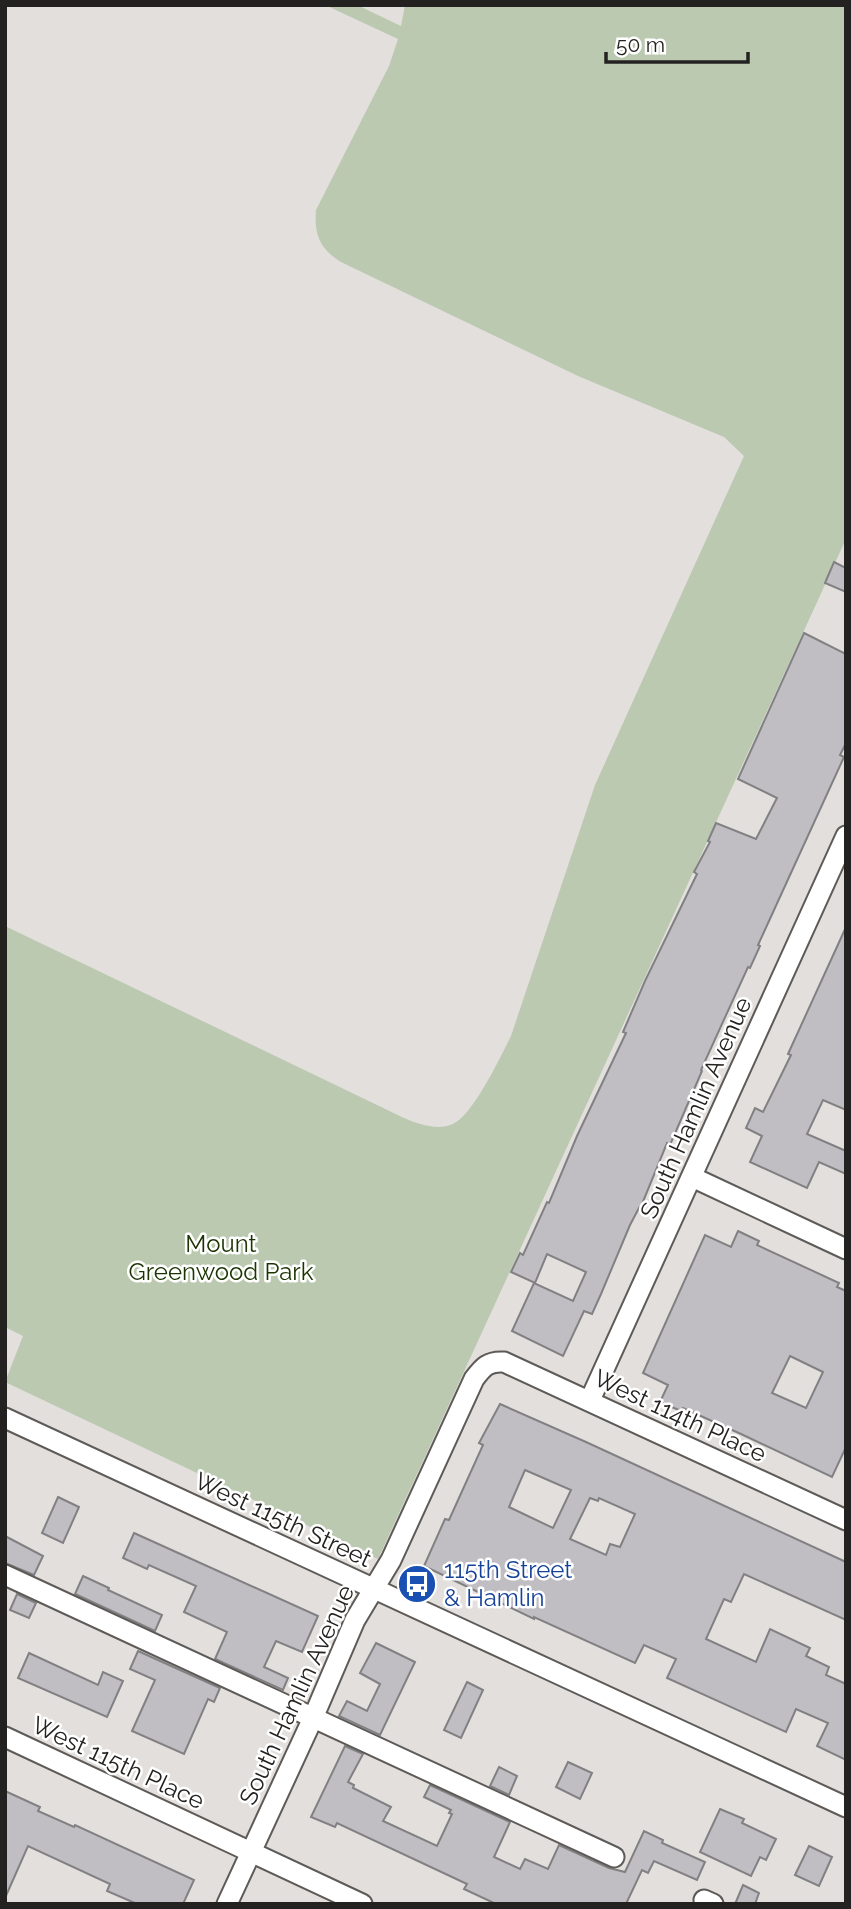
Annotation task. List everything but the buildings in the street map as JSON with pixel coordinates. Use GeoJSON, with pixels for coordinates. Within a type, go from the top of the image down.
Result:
{"type":"FeatureCollection","features":[{"type":"Feature","properties":{"kind":"street","name":"South Hamlin Avenue"},"geometry":{"type":"LineString","coordinates":[[590,1400],[846,836]]}},
{"type":"Feature","properties":{"kind":"street"},"geometry":{"type":"LineString","coordinates":[[692,1177],[846,1249]]}},
{"type":"Feature","properties":{"kind":"street","name":"South Hamlin Avenue"},"geometry":{"type":"LineString","coordinates":[[227,1904],[355,1620],[391,1560],[474,1379],[483,1367],[492,1361]]}},
{"type":"Feature","properties":{"kind":"street","name":"West 114th Place"},"geometry":{"type":"LineString","coordinates":[[492,1361],[504,1362],[590,1400],[846,1520]]}},
{"type":"Feature","properties":{"kind":"street","name":"West 115th Street"},"geometry":{"type":"LineString","coordinates":[[5,1418],[846,1807]]}},
{"type":"Feature","properties":{"kind":"street"},"geometry":{"type":"LineString","coordinates":[[5,1575],[614,1857]]}},
{"type":"Feature","properties":{"kind":"street","name":"West 115th Place"},"geometry":{"type":"LineString","coordinates":[[5,1737],[362,1904]]}},
{"type":"Feature","properties":{"kind":"green space","name":"Mount Greenwood Park"},"geometry":{"type":"Polygon","coordinates":[[[325,5],[357,5],[401,26],[405,5],[846,5],[846,539],[378,1559],[5,1382],[23,1336],[5,1327],[5,926],[404,1118],[435,1127],[453,1124],[478,1097],[511,1036],[595,785],[744,456],[724,437],[578,376],[341,262],[328,252],[317,234],[316,210],[389,66],[398,39],[325,5]]]}},
{"type":"Feature","properties":{"kind":"place","name":"115th Street & Hamlin"},"geometry":{"type":"Point","coordinates":[417,1584]}}]}
